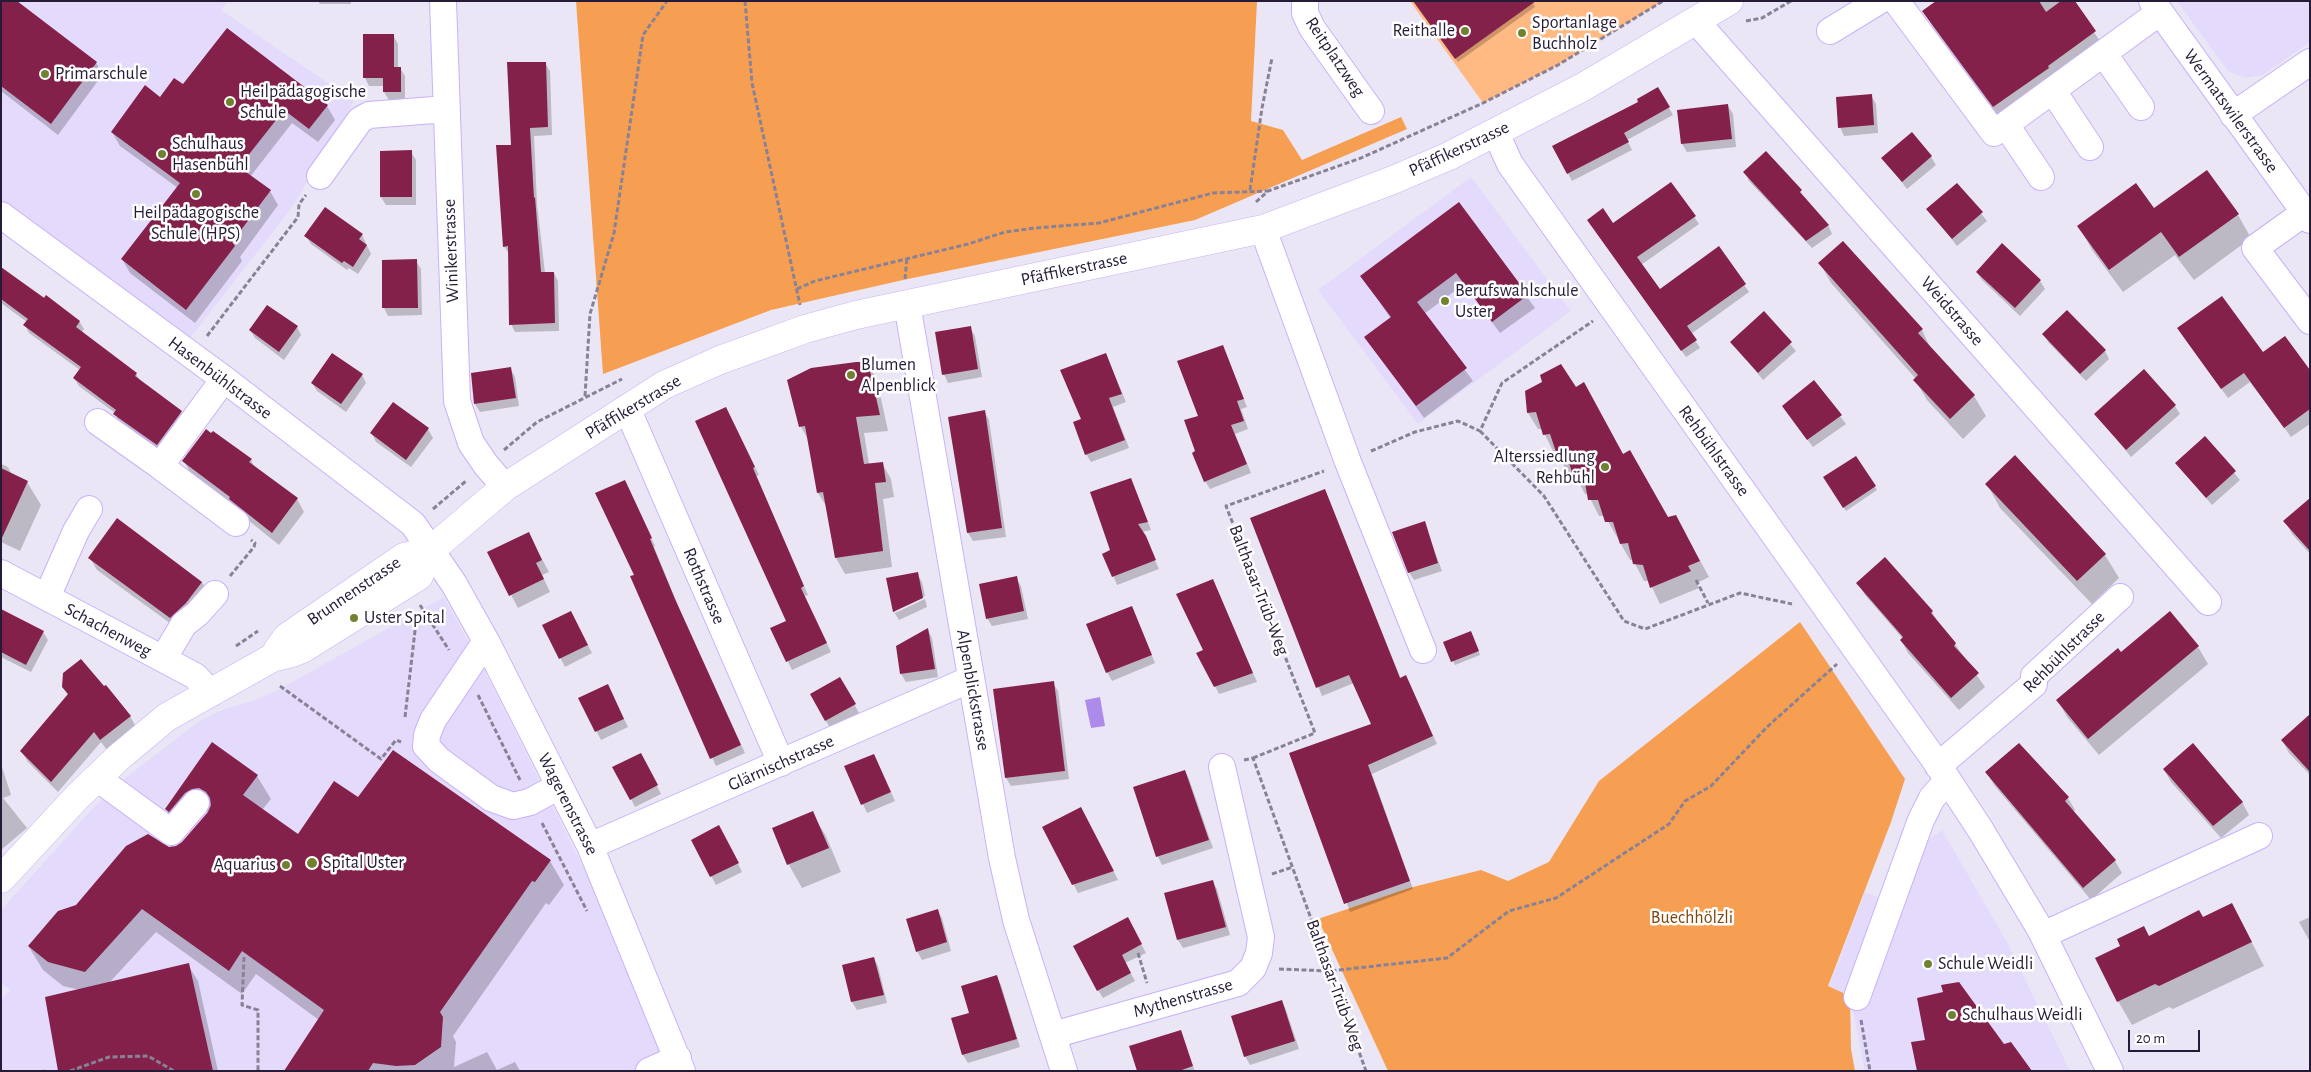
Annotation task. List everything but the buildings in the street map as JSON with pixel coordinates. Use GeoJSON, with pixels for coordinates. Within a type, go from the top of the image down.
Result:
{"type":"FeatureCollection","features":[{"type":"Feature","properties":{"kind":"main road","name":"Pfäffikerstrasse"},"geometry":{"type":"LineString","coordinates":[[431,550],[505,487],[664,385],[720,360],[805,329],[856,315],[905,295],[1263,228],[1394,180],[1449,156],[1583,88],[1705,31],[1729,1]]}},
{"type":"Feature","properties":{"kind":"main road","name":"Brunnenstrasse"},"geometry":{"type":"LineString","coordinates":[[5,865],[97,778],[167,718],[272,658],[304,648],[418,576],[431,550]]}},
{"type":"Feature","properties":{"kind":"street","name":"Winikerstrasse"},"geometry":{"type":"LineString","coordinates":[[443,1],[457,401],[471,443],[486,465],[505,487]]}},
{"type":"Feature","properties":{"kind":"street","name":"Reitplatzweg"},"geometry":{"type":"LineString","coordinates":[[1305,1],[1305,13],[1312,28],[1371,111]]}},
{"type":"Feature","properties":{"kind":"street"},"geometry":{"type":"LineString","coordinates":[[1830,31],[1879,1]]}},
{"type":"Feature","properties":{"kind":"street"},"geometry":{"type":"LineString","coordinates":[[1896,1],[1994,133],[2104,54],[2156,6]]}},
{"type":"Feature","properties":{"kind":"street","name":"Wermatswilerstrasse"},"geometry":{"type":"LineString","coordinates":[[2156,6],[2307,217]]}},
{"type":"Feature","properties":{"kind":"street","name":"Weidstrasse"},"geometry":{"type":"LineString","coordinates":[[1705,31],[2208,602]]}},
{"type":"Feature","properties":{"kind":"street"},"geometry":{"type":"LineString","coordinates":[[2104,54],[2141,107]]}},
{"type":"Feature","properties":{"kind":"street"},"geometry":{"type":"LineString","coordinates":[[2233,115],[2310,62]]}},
{"type":"Feature","properties":{"kind":"street"},"geometry":{"type":"LineString","coordinates":[[2052,92],[2090,147]]}},
{"type":"Feature","properties":{"kind":"street"},"geometry":{"type":"LineString","coordinates":[[320,176],[360,120],[369,114],[447,109]]}},
{"type":"Feature","properties":{"kind":"street"},"geometry":{"type":"LineString","coordinates":[[2006,125],[2041,177]]}},
{"type":"Feature","properties":{"kind":"street","name":"Rehbühlstrasse"},"geometry":{"type":"LineString","coordinates":[[1496,133],[1510,164],[1943,773],[2013,882],[2043,935],[2110,1071]]}},
{"type":"Feature","properties":{"kind":"street","name":"Hasenbühlstrasse"},"geometry":{"type":"LineString","coordinates":[[1,214],[413,524],[431,550]]}},
{"type":"Feature","properties":{"kind":"street"},"geometry":{"type":"LineString","coordinates":[[2307,217],[2255,248],[2310,321]]}},
{"type":"Feature","properties":{"kind":"street"},"geometry":{"type":"LineString","coordinates":[[1263,228],[1348,462],[1423,650]]}},
{"type":"Feature","properties":{"kind":"street","name":"Alpenblickstrasse"},"geometry":{"type":"LineString","coordinates":[[905,295],[1002,858],[1016,920],[1064,1071]]}},
{"type":"Feature","properties":{"kind":"street"},"geometry":{"type":"LineString","coordinates":[[160,466],[224,380]]}},
{"type":"Feature","properties":{"kind":"street","name":"Rothstrasse"},"geometry":{"type":"LineString","coordinates":[[627,408],[780,763]]}},
{"type":"Feature","properties":{"kind":"street"},"geometry":{"type":"LineString","coordinates":[[98,422],[160,466],[243,532]]}},
{"type":"Feature","properties":{"kind":"street"},"geometry":{"type":"LineString","coordinates":[[47,597],[76,531],[89,509]]}},
{"type":"Feature","properties":{"kind":"street","name":"Wagerenstrasse"},"geometry":{"type":"LineString","coordinates":[[431,550],[454,584],[486,641],[590,846],[680,1065]]}},
{"type":"Feature","properties":{"kind":"street","name":"Schachenweg"},"geometry":{"type":"LineString","coordinates":[[1,573],[195,676],[211,693]]}},
{"type":"Feature","properties":{"kind":"street"},"geometry":{"type":"LineString","coordinates":[[162,659],[184,624],[215,594]]}},
{"type":"Feature","properties":{"kind":"street","name":"Rehbühlstrasse"},"geometry":{"type":"LineString","coordinates":[[1943,773],[2034,684],[2034,676],[2120,597]]}},
{"type":"Feature","properties":{"kind":"street"},"geometry":{"type":"LineString","coordinates":[[486,641],[433,720],[427,735],[426,746],[439,760],[491,798],[512,806],[530,802],[559,786]]}},
{"type":"Feature","properties":{"kind":"street","name":"Glärnischstrasse"},"geometry":{"type":"LineString","coordinates":[[590,846],[971,679]]}},
{"type":"Feature","properties":{"kind":"street","name":"Mythenstrasse"},"geometry":{"type":"LineString","coordinates":[[1053,1035],[1238,983],[1253,968],[1259,953],[1260,937],[1222,767]]}},
{"type":"Feature","properties":{"kind":"street"},"geometry":{"type":"LineString","coordinates":[[1858,997],[1921,820],[1943,773]]}},
{"type":"Feature","properties":{"kind":"street"},"geometry":{"type":"LineString","coordinates":[[97,778],[170,832],[196,803]]}},
{"type":"Feature","properties":{"kind":"street"},"geometry":{"type":"LineString","coordinates":[[2043,935],[2259,836]]}},
{"type":"Feature","properties":{"kind":"street"},"geometry":{"type":"LineString","coordinates":[[649,1071],[680,1065]]}},
{"type":"Feature","properties":{"kind":"path"},"geometry":{"type":"LineString","coordinates":[[585,396],[590,314],[614,233],[642,35],[667,1]]}},
{"type":"Feature","properties":{"kind":"path"},"geometry":{"type":"LineString","coordinates":[[745,1],[752,83],[801,310]]}},
{"type":"Feature","properties":{"kind":"path"},"geometry":{"type":"LineString","coordinates":[[1361,158],[1483,103],[1558,66],[1663,1]]}},
{"type":"Feature","properties":{"kind":"path"},"geometry":{"type":"LineString","coordinates":[[1705,31],[1762,18],[1791,1]]}},
{"type":"Feature","properties":{"kind":"path"},"geometry":{"type":"LineString","coordinates":[[1250,190],[1262,108],[1272,58]]}},
{"type":"Feature","properties":{"kind":"path"},"geometry":{"type":"LineString","coordinates":[[193,357],[298,217],[299,204],[320,176]]}},
{"type":"Feature","properties":{"kind":"path"},"geometry":{"type":"LineString","coordinates":[[797,289],[815,281],[968,244],[1005,232],[1099,223],[1213,193],[1250,190],[1268,191]]}},
{"type":"Feature","properties":{"kind":"path"},"geometry":{"type":"LineString","coordinates":[[905,295],[908,257]]}},
{"type":"Feature","properties":{"kind":"path"},"geometry":{"type":"LineString","coordinates":[[1480,431],[1502,383],[1594,321]]}},
{"type":"Feature","properties":{"kind":"path"},"geometry":{"type":"LineString","coordinates":[[1348,462],[1415,432],[1458,421],[1480,431],[1544,496],[1624,621],[1645,629],[1740,593],[1795,604]]}},
{"type":"Feature","properties":{"kind":"path","name":"Balthasar-Trüb-Weg"},"geometry":{"type":"LineString","coordinates":[[1222,767],[1253,758],[1315,733],[1226,506],[1348,462]]}},
{"type":"Feature","properties":{"kind":"path"},"geometry":{"type":"LineString","coordinates":[[215,594],[254,547],[255,543],[243,532]]}},
{"type":"Feature","properties":{"kind":"path"},"geometry":{"type":"LineString","coordinates":[[1696,580],[1708,604]]}},
{"type":"Feature","properties":{"kind":"path"},"geometry":{"type":"LineString","coordinates":[[420,604],[484,704],[530,802],[588,913]]}},
{"type":"Feature","properties":{"kind":"path"},"geometry":{"type":"LineString","coordinates":[[404,724],[416,622],[410,610]]}},
{"type":"Feature","properties":{"kind":"path"},"geometry":{"type":"LineString","coordinates":[[1253,968],[1330,971],[1447,958],[1509,911],[1556,898],[1669,824],[1685,801],[1711,786],[1768,727],[1838,664]]}},
{"type":"Feature","properties":{"kind":"path"},"geometry":{"type":"LineString","coordinates":[[280,686],[381,759]]}},
{"type":"Feature","properties":{"kind":"path"},"geometry":{"type":"LineString","coordinates":[[402,743],[403,734]]}},
{"type":"Feature","properties":{"kind":"path","name":"Balthasar-Trüb-Weg"},"geometry":{"type":"LineString","coordinates":[[1253,758],[1366,1071]]}},
{"type":"Feature","properties":{"kind":"path"},"geometry":{"type":"LineString","coordinates":[[1138,953],[1154,1006]]}},
{"type":"Feature","properties":{"kind":"path"},"geometry":{"type":"LineString","coordinates":[[244,958],[242,1005],[258,1010],[258,1071]]}},
{"type":"Feature","properties":{"kind":"path"},"geometry":{"type":"LineString","coordinates":[[1858,997],[1870,1071]]}},
{"type":"Feature","properties":{"kind":"path"},"geometry":{"type":"LineString","coordinates":[[70,1071],[109,1057],[148,1056],[174,1071]]}},
{"type":"Feature","properties":{"kind":"shaded area","name":"Schulhaus Hasenbühl"},"geometry":{"type":"Polygon","coordinates":[[[1,1],[228,1],[221,10],[354,101],[293,206],[188,341],[1,214],[1,1]]]}},
{"type":"Feature","properties":{"kind":"shaded area","name":"Sportanlage Buchholz"},"geometry":{"type":"Polygon","coordinates":[[[1410,1],[1663,1],[1558,65],[1483,103],[1410,1]]]}},
{"type":"Feature","properties":{"kind":"shaded area"},"geometry":{"type":"Polygon","coordinates":[[[2177,1],[2310,1],[2310,42],[2262,75],[2245,78],[2228,71],[2177,1]]]}},
{"type":"Feature","properties":{"kind":"shaded area","name":"Berufswahlschule Uster"},"geometry":{"type":"Polygon","coordinates":[[[1471,177],[1571,311],[1418,424],[1318,290],[1471,177]]]}},
{"type":"Feature","properties":{"kind":"shaded area","name":"Spital Uster"},"geometry":{"type":"Polygon","coordinates":[[[444,597],[492,685],[609,919],[669,1071],[1,1071],[1,1000],[10,990],[1,982],[1,910],[93,808],[128,776],[198,722],[222,710],[255,700],[278,690],[444,597]]]}},
{"type":"Feature","properties":{"kind":"shaded area"},"geometry":{"type":"Polygon","coordinates":[[[1100,697],[1105,726],[1091,728],[1085,700],[1100,697]]]}},
{"type":"Feature","properties":{"kind":"shaded area","name":"Schule Weidli"},"geometry":{"type":"Polygon","coordinates":[[[1910,824],[1929,839],[1942,830],[2007,942],[2070,1071],[1865,1071],[1850,996],[1829,986],[1865,892],[1882,899],[1902,828],[1910,824]]]}},
{"type":"Feature","properties":{"kind":"green space"},"geometry":{"type":"Polygon","coordinates":[[[576,1],[1257,1],[1251,121],[1283,130],[1302,160],[1401,117],[1407,129],[1195,220],[903,280],[771,310],[603,374],[576,1]]]}},
{"type":"Feature","properties":{"kind":"green space","name":"Buechhölzli"},"geometry":{"type":"Polygon","coordinates":[[[1800,622],[1905,779],[1891,822],[1828,986],[1850,996],[1851,1049],[1855,1071],[1388,1071],[1318,919],[1409,888],[1481,870],[1508,881],[1549,862],[1599,781],[1800,622]]]}},
{"type":"Feature","properties":{"kind":"place","name":"Reithalle"},"geometry":{"type":"Point","coordinates":[1465,31]}},
{"type":"Feature","properties":{"kind":"place","name":"Sportanlage Buchholz"},"geometry":{"type":"Point","coordinates":[1522,33]}},
{"type":"Feature","properties":{"kind":"place","name":"Primarschule"},"geometry":{"type":"Point","coordinates":[45,74]}},
{"type":"Feature","properties":{"kind":"place","name":"Heilpädagogische Schule"},"geometry":{"type":"Point","coordinates":[230,102]}},
{"type":"Feature","properties":{"kind":"place","name":"Schulhaus Hasenbühl"},"geometry":{"type":"Point","coordinates":[162,154]}},
{"type":"Feature","properties":{"kind":"place","name":"Heilpädagogische Schule (HPS)"},"geometry":{"type":"Point","coordinates":[196,194]}},
{"type":"Feature","properties":{"kind":"place","name":"Berufswahlschule Uster"},"geometry":{"type":"Point","coordinates":[1445,301]}},
{"type":"Feature","properties":{"kind":"place","name":"Blumen Alpenblick"},"geometry":{"type":"Point","coordinates":[851,375]}},
{"type":"Feature","properties":{"kind":"place","name":"Alterssiedlung Rehbühl"},"geometry":{"type":"Point","coordinates":[1605,467]}},
{"type":"Feature","properties":{"kind":"place","name":"Uster Spital"},"geometry":{"type":"Point","coordinates":[354,618]}},
{"type":"Feature","properties":{"kind":"place","name":"Spital Uster"},"geometry":{"type":"Point","coordinates":[312,863]}},
{"type":"Feature","properties":{"kind":"place","name":"Aquarius"},"geometry":{"type":"Point","coordinates":[286,865]}},
{"type":"Feature","properties":{"kind":"place","name":"Schule Weidli"},"geometry":{"type":"Point","coordinates":[1928,964]}},
{"type":"Feature","properties":{"kind":"place","name":"Schulhaus Weidli"},"geometry":{"type":"Point","coordinates":[1952,1015]}}]}
